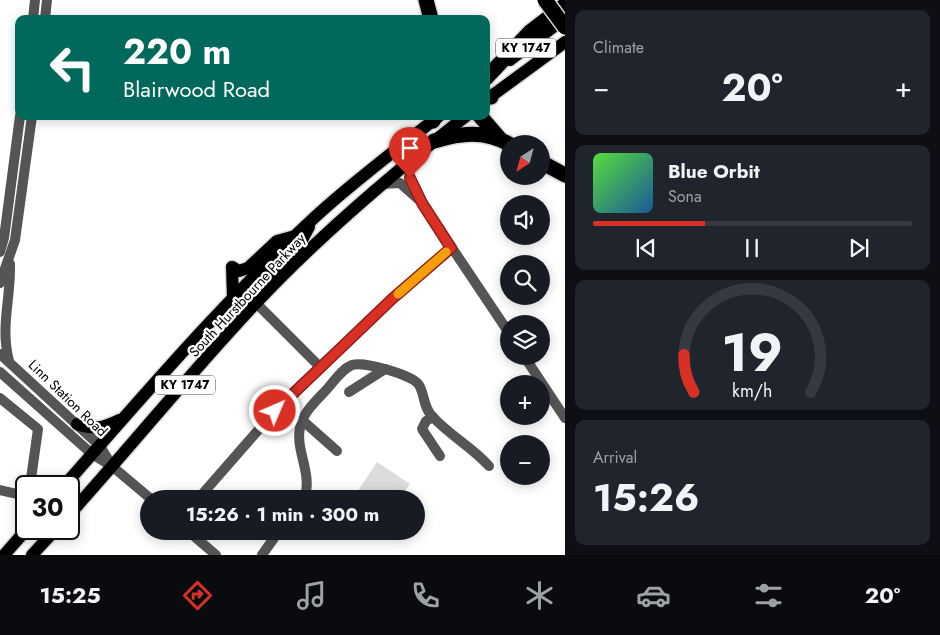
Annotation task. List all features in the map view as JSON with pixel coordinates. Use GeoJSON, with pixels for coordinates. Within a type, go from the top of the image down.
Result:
{"type":"FeatureCollection","features":[{"type":"Feature","properties":{"kind":"highway"},"geometry":{"type":"LineString","coordinates":[[426,0],[430,15]]}},
{"type":"Feature","properties":{"kind":"highway"},"geometry":{"type":"LineString","coordinates":[[544,0],[565,27]]}},
{"type":"Feature","properties":{"kind":"highway"},"geometry":{"type":"LineString","coordinates":[[490,74],[530,32],[565,5]]}},
{"type":"Feature","properties":{"kind":"highway"},"geometry":{"type":"LineString","coordinates":[[484,120],[500,136]]}},
{"type":"Feature","properties":{"kind":"highway"},"geometry":{"type":"LineString","coordinates":[[434,141],[460,133],[481,134],[500,140]]}},
{"type":"Feature","properties":{"kind":"highway"},"geometry":{"type":"LineString","coordinates":[[550,167],[565,175]]}},
{"type":"Feature","properties":{"kind":"main road","name":"KY 1747"},"geometry":{"type":"LineString","coordinates":[[490,75],[565,18]]}},
{"type":"Feature","properties":{"kind":"main road","name":"KY 1747"},"geometry":{"type":"LineString","coordinates":[[490,97],[565,42]]}},
{"type":"Feature","properties":{"kind":"main road","name":"South Hurstbourne Parkway"},"geometry":{"type":"LineString","coordinates":[[74,475],[198,332],[295,236],[342,192],[433,120]]}},
{"type":"Feature","properties":{"kind":"main road","name":"South Hurstbourne Parkway"},"geometry":{"type":"LineString","coordinates":[[80,503],[256,303],[339,221],[381,184],[461,120]]}},
{"type":"Feature","properties":{"kind":"main road"},"geometry":{"type":"LineString","coordinates":[[339,221],[346,197],[342,192]]}},
{"type":"Feature","properties":{"kind":"main road"},"geometry":{"type":"LineString","coordinates":[[256,303],[260,286],[301,242],[316,216]]}},
{"type":"Feature","properties":{"kind":"main road"},"geometry":{"type":"LineString","coordinates":[[233,298],[232,267],[239,271],[248,268],[277,241],[295,236]]}},
{"type":"Feature","properties":{"kind":"main road"},"geometry":{"type":"LineString","coordinates":[[77,424],[102,428],[123,417]]}},
{"type":"Feature","properties":{"kind":"main road"},"geometry":{"type":"LineString","coordinates":[[4,555],[17,540]]}},
{"type":"Feature","properties":{"kind":"main road"},"geometry":{"type":"LineString","coordinates":[[32,555],[46,540]]}},
{"type":"Feature","properties":{"kind":"street"},"geometry":{"type":"LineString","coordinates":[[33,15],[35,0]]}},
{"type":"Feature","properties":{"kind":"street"},"geometry":{"type":"LineString","coordinates":[[45,15],[47,0]]}},
{"type":"Feature","properties":{"kind":"street"},"geometry":{"type":"LineString","coordinates":[[9,361],[3,331],[9,290],[4,238],[19,120]]}},
{"type":"Feature","properties":{"kind":"street"},"geometry":{"type":"LineString","coordinates":[[0,283],[5,254],[15,240],[31,120]]}},
{"type":"Feature","properties":{"kind":"street"},"geometry":{"type":"LineString","coordinates":[[414,158],[409,170],[410,178],[422,203],[500,320]]}},
{"type":"Feature","properties":{"kind":"street"},"geometry":{"type":"LineString","coordinates":[[381,184],[400,183],[422,203]]}},
{"type":"Feature","properties":{"kind":"street"},"geometry":{"type":"LineString","coordinates":[[206,490],[282,403],[392,299],[451,248]]}},
{"type":"Feature","properties":{"kind":"street"},"geometry":{"type":"LineString","coordinates":[[256,303],[320,368]]}},
{"type":"Feature","properties":{"kind":"street","name":"Linn Station Road"},"geometry":{"type":"LineString","coordinates":[[0,354],[77,424],[96,450],[140,490]]}},
{"type":"Feature","properties":{"kind":"street"},"geometry":{"type":"LineString","coordinates":[[306,490],[308,477],[299,438],[302,420],[344,369],[364,363],[384,369],[418,384],[424,403],[433,417],[479,454],[489,466]]}},
{"type":"Feature","properties":{"kind":"street"},"geometry":{"type":"LineString","coordinates":[[530,365],[565,418]]}},
{"type":"Feature","properties":{"kind":"street"},"geometry":{"type":"LineString","coordinates":[[349,392],[384,369]]}},
{"type":"Feature","properties":{"kind":"street"},"geometry":{"type":"LineString","coordinates":[[0,372],[96,450]]}},
{"type":"Feature","properties":{"kind":"street"},"geometry":{"type":"LineString","coordinates":[[0,398],[38,429],[32,475]]}},
{"type":"Feature","properties":{"kind":"street"},"geometry":{"type":"LineString","coordinates":[[433,417],[426,421],[422,429],[440,456]]}},
{"type":"Feature","properties":{"kind":"street"},"geometry":{"type":"LineString","coordinates":[[302,420],[337,451]]}},
{"type":"Feature","properties":{"kind":"street"},"geometry":{"type":"LineString","coordinates":[[0,490],[15,494]]}},
{"type":"Feature","properties":{"kind":"street"},"geometry":{"type":"LineString","coordinates":[[198,540],[216,555]]}},
{"type":"Feature","properties":{"kind":"street"},"geometry":{"type":"LineString","coordinates":[[254,555],[270,540]]}},
{"type":"Feature","properties":{"kind":"street"},"geometry":{"type":"LineString","coordinates":[[262,555],[272,540]]}},
{"type":"Feature","properties":{"kind":"shaded area"},"geometry":{"type":"Polygon","coordinates":[[[377,462],[410,484],[406,490],[359,490],[377,462]]]}},
{"type":"Feature","properties":{"kind":"slow traffic"},"geometry":{"type":"LineString","coordinates":[[398,294],[439,256],[446,252]]}},
{"type":"Feature","properties":{"kind":"route"},"geometry":{"type":"LineString","coordinates":[[275,411],[392,299],[439,256],[451,248],[422,203],[410,178]]}}]}
